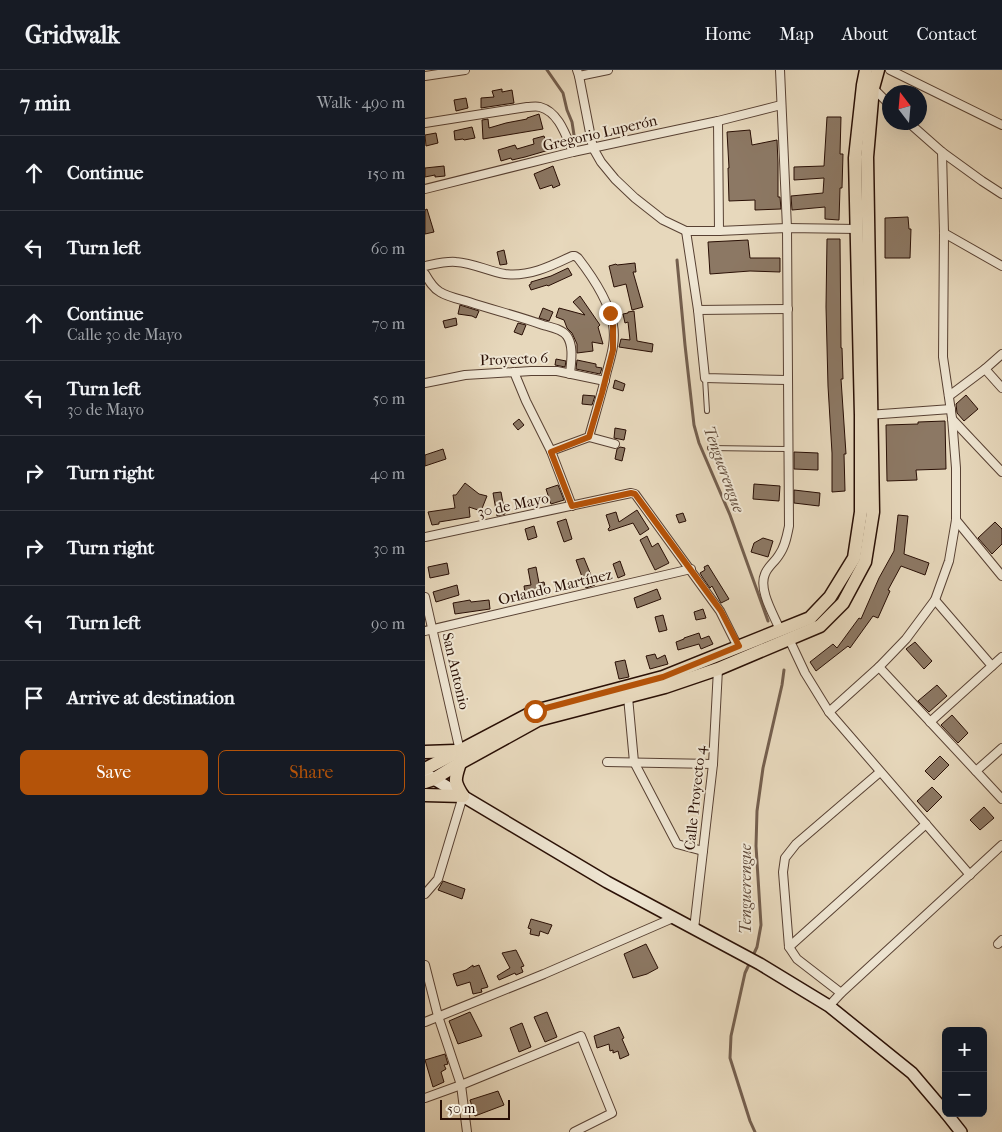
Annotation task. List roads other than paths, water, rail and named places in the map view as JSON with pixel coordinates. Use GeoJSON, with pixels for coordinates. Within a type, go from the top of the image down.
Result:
{"type":"FeatureCollection","features":[{"type":"Feature","properties":{"kind":"main road"},"geometry":{"type":"LineString","coordinates":[[425,752],[460,757],[538,720],[665,687],[718,668],[784,634],[810,618],[830,597],[854,558],[861,512],[866,415],[868,87],[866,70]]}},
{"type":"Feature","properties":{"kind":"main road"},"geometry":{"type":"LineString","coordinates":[[866,415],[855,158],[868,87],[878,70]]}},
{"type":"Feature","properties":{"kind":"main road"},"geometry":{"type":"LineString","coordinates":[[427,776],[535,711],[663,677],[739,646],[784,634]]}},
{"type":"Feature","properties":{"kind":"main road"},"geometry":{"type":"LineString","coordinates":[[460,757],[455,777],[456,785],[463,796]]}},
{"type":"Feature","properties":{"kind":"main road"},"geometry":{"type":"LineString","coordinates":[[427,776],[607,882],[760,964],[829,1006],[912,1073],[942,1108]]}},
{"type":"Feature","properties":{"kind":"main road"},"geometry":{"type":"LineString","coordinates":[[425,795],[463,796]]}},
{"type":"Feature","properties":{"kind":"main road"},"geometry":{"type":"LineString","coordinates":[[949,1117],[961,1132]]}},
{"type":"Feature","properties":{"kind":"street"},"geometry":{"type":"LineString","coordinates":[[425,76],[465,70]]}},
{"type":"Feature","properties":{"kind":"street"},"geometry":{"type":"LineString","coordinates":[[607,70],[578,73],[593,148],[601,162],[615,179],[663,220],[686,231],[787,228],[857,229]]}},
{"type":"Feature","properties":{"kind":"street"},"geometry":{"type":"LineString","coordinates":[[780,70],[787,228],[789,526],[786,541],[780,555],[765,575],[763,583],[765,595],[805,673],[829,712],[970,875]]}},
{"type":"Feature","properties":{"kind":"street"},"geometry":{"type":"LineString","coordinates":[[890,70],[1002,125]]}},
{"type":"Feature","properties":{"kind":"street"},"geometry":{"type":"LineString","coordinates":[[868,87],[882,98]]}},
{"type":"Feature","properties":{"kind":"street","name":"Gregorio Luperón"},"geometry":{"type":"LineString","coordinates":[[425,189],[573,152],[718,121],[781,105]]}},
{"type":"Feature","properties":{"kind":"street"},"geometry":{"type":"LineString","coordinates":[[425,123],[527,107],[540,107],[550,112],[558,120],[573,152]]}},
{"type":"Feature","properties":{"kind":"street"},"geometry":{"type":"LineString","coordinates":[[718,121],[719,231]]}},
{"type":"Feature","properties":{"kind":"street"},"geometry":{"type":"LineString","coordinates":[[917,130],[942,152],[1002,194]]}},
{"type":"Feature","properties":{"kind":"street"},"geometry":{"type":"LineString","coordinates":[[829,712],[879,668],[906,639],[935,600],[949,561],[956,520],[956,468],[951,409],[943,357],[944,233],[942,152]]}},
{"type":"Feature","properties":{"kind":"street"},"geometry":{"type":"LineString","coordinates":[[686,231],[698,310],[705,378],[787,380]]}},
{"type":"Feature","properties":{"kind":"street"},"geometry":{"type":"LineString","coordinates":[[944,233],[1002,266]]}},
{"type":"Feature","properties":{"kind":"street"},"geometry":{"type":"LineString","coordinates":[[425,266],[458,262],[505,274],[519,274],[549,267],[572,256],[578,258],[594,278],[610,313],[613,326],[613,350],[589,437]]}},
{"type":"Feature","properties":{"kind":"street"},"geometry":{"type":"LineString","coordinates":[[425,274],[430,283],[441,293],[563,332],[570,342],[571,359],[569,374]]}},
{"type":"Feature","properties":{"kind":"street"},"geometry":{"type":"LineString","coordinates":[[698,310],[788,309]]}},
{"type":"Feature","properties":{"kind":"street"},"geometry":{"type":"LineString","coordinates":[[949,396],[1002,354]]}},
{"type":"Feature","properties":{"kind":"street"},"geometry":{"type":"LineString","coordinates":[[985,369],[1002,388]]}},
{"type":"Feature","properties":{"kind":"street","name":"Proyecto 6"},"geometry":{"type":"LineString","coordinates":[[425,383],[465,375],[557,371],[605,382]]}},
{"type":"Feature","properties":{"kind":"street"},"geometry":{"type":"LineString","coordinates":[[514,372],[551,452],[572,506]]}},
{"type":"Feature","properties":{"kind":"street"},"geometry":{"type":"LineString","coordinates":[[866,415],[951,409]]}},
{"type":"Feature","properties":{"kind":"street"},"geometry":{"type":"LineString","coordinates":[[952,418],[1002,472]]}},
{"type":"Feature","properties":{"kind":"street"},"geometry":{"type":"LineString","coordinates":[[551,452],[589,437],[615,444]]}},
{"type":"Feature","properties":{"kind":"street","name":"30 de Mayo"},"geometry":{"type":"LineString","coordinates":[[425,538],[631,493],[635,494],[691,569]]}},
{"type":"Feature","properties":{"kind":"street"},"geometry":{"type":"LineString","coordinates":[[956,520],[1002,576]]}},
{"type":"Feature","properties":{"kind":"street"},"geometry":{"type":"LineString","coordinates":[[691,569],[721,611],[739,646]]}},
{"type":"Feature","properties":{"kind":"street","name":"Orlando Martínez"},"geometry":{"type":"LineString","coordinates":[[429,630],[691,569]]}},
{"type":"Feature","properties":{"kind":"street","name":"San Antonio"},"geometry":{"type":"LineString","coordinates":[[425,597],[429,630],[460,757]]}},
{"type":"Feature","properties":{"kind":"street"},"geometry":{"type":"LineString","coordinates":[[935,600],[992,666]]}},
{"type":"Feature","properties":{"kind":"street"},"geometry":{"type":"LineString","coordinates":[[930,722],[1002,657]]}},
{"type":"Feature","properties":{"kind":"street","name":"Calle Proyecto 4"},"geometry":{"type":"LineString","coordinates":[[694,929],[713,764],[718,668]]}},
{"type":"Feature","properties":{"kind":"street"},"geometry":{"type":"LineString","coordinates":[[879,668],[1002,799]]}},
{"type":"Feature","properties":{"kind":"street"},"geometry":{"type":"LineString","coordinates":[[628,697],[634,762],[677,844],[703,851]]}},
{"type":"Feature","properties":{"kind":"street"},"geometry":{"type":"LineString","coordinates":[[976,772],[1002,748]]}},
{"type":"Feature","properties":{"kind":"street"},"geometry":{"type":"LineString","coordinates":[[607,762],[713,764]]}},
{"type":"Feature","properties":{"kind":"street"},"geometry":{"type":"LineString","coordinates":[[841,993],[797,959],[789,947],[783,872],[785,858],[796,844],[880,772]]}},
{"type":"Feature","properties":{"kind":"street"},"geometry":{"type":"LineString","coordinates":[[425,894],[438,879],[463,796]]}},
{"type":"Feature","properties":{"kind":"street"},"geometry":{"type":"LineString","coordinates":[[789,947],[926,824]]}},
{"type":"Feature","properties":{"kind":"street"},"geometry":{"type":"LineString","coordinates":[[829,1006],[1002,845]]}},
{"type":"Feature","properties":{"kind":"street"},"geometry":{"type":"LineString","coordinates":[[425,1022],[544,974],[673,918]]}},
{"type":"Feature","properties":{"kind":"street"},"geometry":{"type":"LineString","coordinates":[[425,965],[461,1085],[467,1132]]}},
{"type":"Feature","properties":{"kind":"street"},"geometry":{"type":"LineString","coordinates":[[425,1098],[581,1036],[612,1113],[574,1132]]}},
{"type":"Feature","properties":{"kind":"street"},"geometry":{"type":"LineString","coordinates":[[594,1122],[597,1132]]}},
{"type":"Feature","properties":{"kind":"lane"},"geometry":{"type":"LineString","coordinates":[[705,378],[707,411]]}},
{"type":"Feature","properties":{"kind":"lane"},"geometry":{"type":"LineString","coordinates":[[710,448],[788,449]]}},
{"type":"Feature","properties":{"kind":"waterway","name":"Tenguerengue"},"geometry":{"type":"LineString","coordinates":[[547,70],[563,93],[574,135]]}},
{"type":"Feature","properties":{"kind":"waterway","name":"Tenguerengue"},"geometry":{"type":"LineString","coordinates":[[677,260],[694,425],[699,443],[730,515],[768,621]]}},
{"type":"Feature","properties":{"kind":"waterway","name":"Tenguerengue"},"geometry":{"type":"LineString","coordinates":[[755,1132],[730,1058],[731,1036],[745,973],[757,947],[761,925],[756,846],[757,811],[763,768],[784,670]]}}]}
